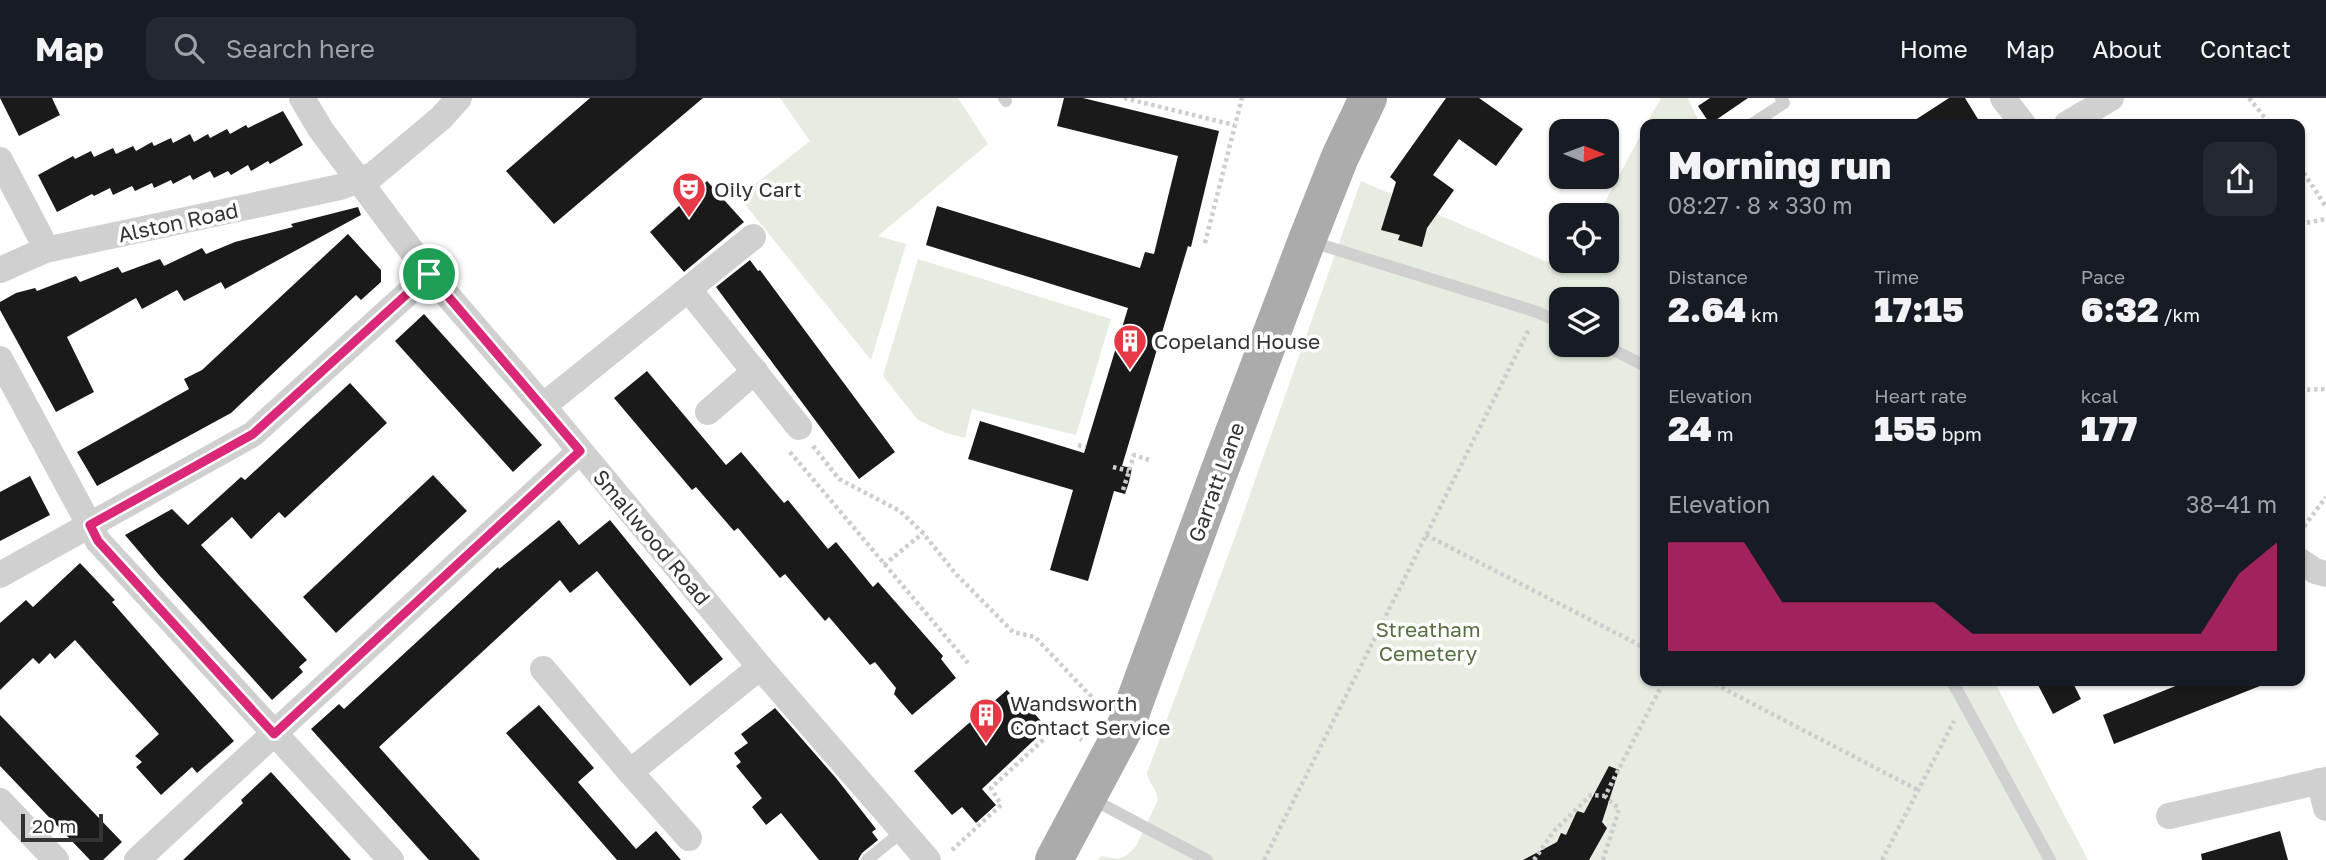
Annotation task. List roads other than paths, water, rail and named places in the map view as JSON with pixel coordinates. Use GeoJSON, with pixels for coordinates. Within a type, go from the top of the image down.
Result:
{"type":"FeatureCollection","features":[{"type":"Feature","properties":{"kind":"main road","name":"Garratt Lane"},"geometry":{"type":"LineString","coordinates":[[1054,860],[1119,739],[1307,240],[1340,156],[1368,98]]}},
{"type":"Feature","properties":{"kind":"street","name":"Smallwood Road"},"geometry":{"type":"LineString","coordinates":[[302,98],[321,130],[429,274],[543,406],[760,667],[903,831],[938,857]]}},
{"type":"Feature","properties":{"kind":"street","name":"Alston Road"},"geometry":{"type":"LineString","coordinates":[[0,270],[45,250],[358,181],[373,175],[388,163],[441,118],[459,98]]}},
{"type":"Feature","properties":{"kind":"street"},"geometry":{"type":"LineString","coordinates":[[2003,98],[2019,119]]}},
{"type":"Feature","properties":{"kind":"street"},"geometry":{"type":"LineString","coordinates":[[2075,119],[2110,98]]}},
{"type":"Feature","properties":{"kind":"street"},"geometry":{"type":"LineString","coordinates":[[0,160],[45,250]]}},
{"type":"Feature","properties":{"kind":"street"},"geometry":{"type":"LineString","coordinates":[[543,406],[753,237]]}},
{"type":"Feature","properties":{"kind":"street"},"geometry":{"type":"LineString","coordinates":[[0,575],[253,434],[429,274]]}},
{"type":"Feature","properties":{"kind":"street"},"geometry":{"type":"LineString","coordinates":[[689,290],[799,427]]}},
{"type":"Feature","properties":{"kind":"street"},"geometry":{"type":"LineString","coordinates":[[0,359],[98,541],[391,860]]}},
{"type":"Feature","properties":{"kind":"street"},"geometry":{"type":"LineString","coordinates":[[708,412],[755,371]]}},
{"type":"Feature","properties":{"kind":"street"},"geometry":{"type":"LineString","coordinates":[[137,860],[580,451]]}},
{"type":"Feature","properties":{"kind":"street"},"geometry":{"type":"LineString","coordinates":[[2305,564],[2326,574]]}},
{"type":"Feature","properties":{"kind":"street"},"geometry":{"type":"LineString","coordinates":[[630,772],[760,667]]}},
{"type":"Feature","properties":{"kind":"street"},"geometry":{"type":"LineString","coordinates":[[543,669],[690,838]]}},
{"type":"Feature","properties":{"kind":"street"},"geometry":{"type":"LineString","coordinates":[[2169,816],[2322,781],[2326,808]]}},
{"type":"Feature","properties":{"kind":"street"},"geometry":{"type":"LineString","coordinates":[[0,801],[56,860]]}},
{"type":"Feature","properties":{"kind":"lane"},"geometry":{"type":"LineString","coordinates":[[1760,119],[1784,103],[1781,98]]}},
{"type":"Feature","properties":{"kind":"lane"},"geometry":{"type":"LineString","coordinates":[[1307,240],[1549,317]]}},
{"type":"Feature","properties":{"kind":"lane"},"geometry":{"type":"LineString","coordinates":[[1619,353],[1640,363]]}},
{"type":"Feature","properties":{"kind":"lane"},"geometry":{"type":"LineString","coordinates":[[1955,686],[2050,860]]}},
{"type":"Feature","properties":{"kind":"lane"},"geometry":{"type":"LineString","coordinates":[[1089,797],[1207,860]]}},
{"type":"Feature","properties":{"kind":"lane"},"geometry":{"type":"LineString","coordinates":[[867,860],[903,831]]}},
{"type":"Feature","properties":{"kind":"place","name":"Oily Cart"},"geometry":{"type":"Point","coordinates":[689,219]}},
{"type":"Feature","properties":{"kind":"place","name":"Copeland House"},"geometry":{"type":"Point","coordinates":[1130,371]}},
{"type":"Feature","properties":{"kind":"place","name":"Wandsworth Contact Service"},"geometry":{"type":"Point","coordinates":[986,745]}},
{"type":"Feature","properties":{"kind":"park label","name":"Streatham Cemetery"},"geometry":{"type":"Point","coordinates":[1428,641]}}]}
